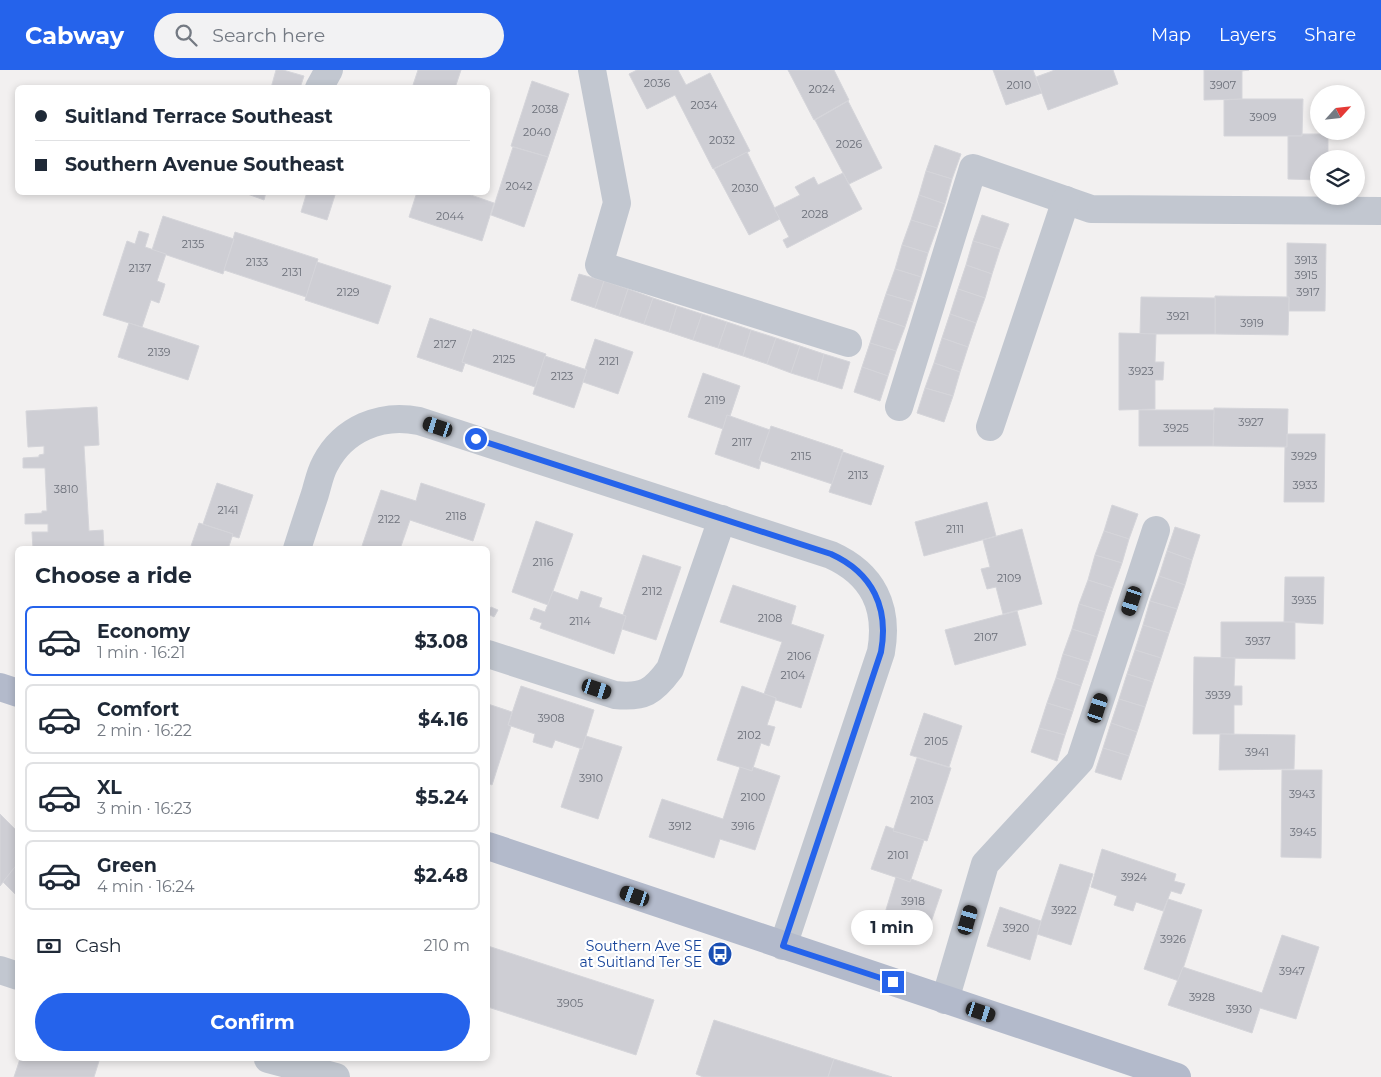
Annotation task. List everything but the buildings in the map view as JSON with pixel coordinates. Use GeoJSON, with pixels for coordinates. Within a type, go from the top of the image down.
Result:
{"type":"FeatureCollection","features":[{"type":"Feature","properties":{"kind":"main road"},"geometry":{"type":"LineString","coordinates":[[0,687],[15,692]]}},
{"type":"Feature","properties":{"kind":"main road"},"geometry":{"type":"LineString","coordinates":[[490,847],[1177,1077]]}},
{"type":"Feature","properties":{"kind":"street"},"geometry":{"type":"LineString","coordinates":[[321,85],[329,70]]}},
{"type":"Feature","properties":{"kind":"street"},"geometry":{"type":"LineString","coordinates":[[592,70],[617,203],[599,265],[848,343]]}},
{"type":"Feature","properties":{"kind":"street"},"geometry":{"type":"LineString","coordinates":[[899,407],[973,168],[1091,209],[1381,211]]}},
{"type":"Feature","properties":{"kind":"street"},"geometry":{"type":"LineString","coordinates":[[990,427],[1066,200]]}},
{"type":"Feature","properties":{"kind":"street"},"geometry":{"type":"LineString","coordinates":[[298,546],[324,466],[337,446],[364,426],[374,422],[397,418],[419,420],[831,554],[850,564],[874,591],[880,606],[884,637],[881,652],[783,946]]}},
{"type":"Feature","properties":{"kind":"street"},"geometry":{"type":"LineString","coordinates":[[490,655],[615,695],[633,697],[646,692],[661,682],[670,669],[722,519]]}},
{"type":"Feature","properties":{"kind":"street"},"geometry":{"type":"LineString","coordinates":[[945,1000],[984,864],[1080,761],[1156,530]]}},
{"type":"Feature","properties":{"kind":"street"},"geometry":{"type":"LineString","coordinates":[[0,970],[15,975]]}},
{"type":"Feature","properties":{"kind":"street"},"geometry":{"type":"LineString","coordinates":[[276,1061],[336,1077]]}},
{"type":"Feature","properties":{"kind":"place","name":"Southern Ave SE at Suitland Ter SE"},"geometry":{"type":"Point","coordinates":[720,954]}},
{"type":"Feature","properties":{"kind":"route"},"geometry":{"type":"LineString","coordinates":[[476,439],[831,554],[850,564],[874,591],[883,621],[884,637],[881,652],[783,946],[893,982]]}}]}
